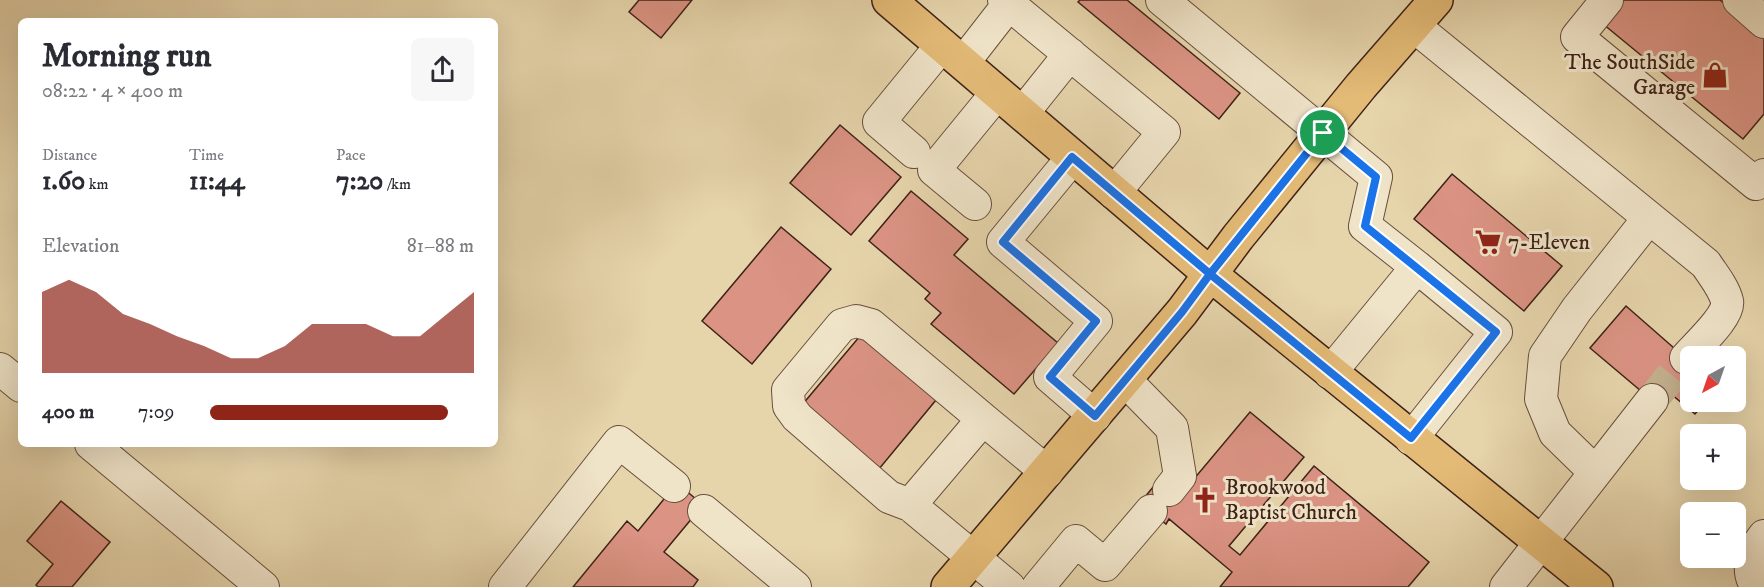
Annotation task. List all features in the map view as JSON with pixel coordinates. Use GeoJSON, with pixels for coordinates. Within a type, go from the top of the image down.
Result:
{"type":"FeatureCollection","features":[{"type":"Feature","properties":{"kind":"main road"},"geometry":{"type":"LineString","coordinates":[[889,0],[1210,274],[1596,587]]}},
{"type":"Feature","properties":{"kind":"main road"},"geometry":{"type":"LineString","coordinates":[[948,587],[1182,312],[1422,9]]}},
{"type":"Feature","properties":{"kind":"street"},"geometry":{"type":"LineString","coordinates":[[1162,0],[1376,177],[1365,226],[1496,332],[1411,438]]}},
{"type":"Feature","properties":{"kind":"street"},"geometry":{"type":"LineString","coordinates":[[1607,0],[1577,37],[1756,184],[1764,175]]}},
{"type":"Feature","properties":{"kind":"street"},"geometry":{"type":"LineString","coordinates":[[1738,0],[1764,21]]}},
{"type":"Feature","properties":{"kind":"street"},"geometry":{"type":"LineString","coordinates":[[914,152],[879,122],[1008,1],[1164,132],[1114,193]]}},
{"type":"Feature","properties":{"kind":"street"},"geometry":{"type":"LineString","coordinates":[[1422,9],[1649,218],[1706,264],[1728,303],[1726,313],[1697,346]]}},
{"type":"Feature","properties":{"kind":"street"},"geometry":{"type":"LineString","coordinates":[[1022,114],[1070,54]]}},
{"type":"Feature","properties":{"kind":"street"},"geometry":{"type":"LineString","coordinates":[[975,204],[934,171],[997,93]]}},
{"type":"Feature","properties":{"kind":"street"},"geometry":{"type":"LineString","coordinates":[[1072,157],[1003,242],[1096,321],[1050,377],[1095,416]]}},
{"type":"Feature","properties":{"kind":"street"},"geometry":{"type":"LineString","coordinates":[[1595,472],[1555,433],[1541,399],[1545,356],[1577,309],[1649,218]]}},
{"type":"Feature","properties":{"kind":"street"},"geometry":{"type":"LineString","coordinates":[[1330,373],[1417,267]]}},
{"type":"Feature","properties":{"kind":"street"},"geometry":{"type":"LineString","coordinates":[[1009,587],[910,505],[889,497],[797,417],[789,406],[788,390],[842,325],[856,321],[871,325],[1047,472]]}},
{"type":"Feature","properties":{"kind":"street"},"geometry":{"type":"LineString","coordinates":[[0,369],[18,384]]}},
{"type":"Feature","properties":{"kind":"street"},"geometry":{"type":"LineString","coordinates":[[1038,587],[1076,542],[1105,565],[1180,476],[1172,428],[1125,380]]}},
{"type":"Feature","properties":{"kind":"street"},"geometry":{"type":"LineString","coordinates":[[1506,587],[1652,400]]}},
{"type":"Feature","properties":{"kind":"street"},"geometry":{"type":"LineString","coordinates":[[910,505],[982,419]]}},
{"type":"Feature","properties":{"kind":"street"},"geometry":{"type":"LineString","coordinates":[[505,587],[619,442],[674,486]]}},
{"type":"Feature","properties":{"kind":"street"},"geometry":{"type":"LineString","coordinates":[[95,447],[263,587]]}},
{"type":"Feature","properties":{"kind":"street"},"geometry":{"type":"LineString","coordinates":[[704,511],[795,587]]}},
{"type":"Feature","properties":{"kind":"street"},"geometry":{"type":"LineString","coordinates":[[1757,587],[1752,581],[1749,564],[1758,543],[1764,536]]}},
{"type":"Feature","properties":{"kind":"building"},"geometry":{"type":"Polygon","coordinates":[[[639,0],[692,0],[661,38],[629,12],[639,0]]]}},
{"type":"Feature","properties":{"kind":"building"},"geometry":{"type":"Polygon","coordinates":[[[1080,0],[1127,0],[1240,93],[1219,119],[1078,2],[1080,0]]]}},
{"type":"Feature","properties":{"kind":"building","name":"The SouthSide Garage"},"geometry":{"type":"Polygon","coordinates":[[[1622,0],[1720,0],[1764,36],[1764,114],[1743,139],[1603,24],[1622,0]]]}},
{"type":"Feature","properties":{"kind":"building"},"geometry":{"type":"Polygon","coordinates":[[[840,125],[901,177],[851,235],[790,183],[840,125]]]}},
{"type":"Feature","properties":{"kind":"building","name":"7-Eleven"},"geometry":{"type":"Polygon","coordinates":[[[1452,174],[1562,266],[1524,311],[1414,219],[1452,174]]]}},
{"type":"Feature","properties":{"kind":"building"},"geometry":{"type":"Polygon","coordinates":[[[911,191],[968,239],[954,255],[1058,343],[1014,394],[931,324],[941,313],[925,299],[930,293],[869,241],[911,191]]]}},
{"type":"Feature","properties":{"kind":"building"},"geometry":{"type":"Polygon","coordinates":[[[781,227],[831,269],[752,364],[702,321],[781,227]]]}},
{"type":"Feature","properties":{"kind":"building"},"geometry":{"type":"Polygon","coordinates":[[[1626,306],[1680,353],[1680,402],[1665,389],[1654,402],[1590,348],[1626,306]]]}},
{"type":"Feature","properties":{"kind":"building"},"geometry":{"type":"Polygon","coordinates":[[[860,336],[936,400],[879,469],[802,405],[860,336]]]}},
{"type":"Feature","properties":{"kind":"building","name":"Brookwood Baptist Church"},"geometry":{"type":"Polygon","coordinates":[[[1250,412],[1304,457],[1229,546],[1240,555],[1314,466],[1429,562],[1408,587],[1220,587],[1232,572],[1169,519],[1166,524],[1140,503],[1158,481],[1178,498],[1250,412]]]}},
{"type":"Feature","properties":{"kind":"building"},"geometry":{"type":"Polygon","coordinates":[[[677,483],[703,505],[664,552],[698,580],[693,587],[573,587],[627,521],[638,531],[677,483]]]}},
{"type":"Feature","properties":{"kind":"building"},"geometry":{"type":"Polygon","coordinates":[[[61,501],[110,542],[72,587],[38,587],[36,585],[53,564],[27,541],[61,501]]]}},
{"type":"Feature","properties":{"kind":"tunnel"},"geometry":{"type":"LineString","coordinates":[[1652,400],[1680,365]]}},
{"type":"Feature","properties":{"kind":"place","name":"The SouthSide Garage"},"geometry":{"type":"Point","coordinates":[1715,75]}},
{"type":"Feature","properties":{"kind":"place","name":"7-Eleven"},"geometry":{"type":"Point","coordinates":[1488,242]}},
{"type":"Feature","properties":{"kind":"place","name":"Brookwood Baptist Church"},"geometry":{"type":"Point","coordinates":[1205,500]}},
{"type":"Feature","properties":{"kind":"route"},"geometry":{"type":"LineString","coordinates":[[1323,133],[1210,274],[1072,157],[1003,242],[1096,321],[1050,377],[1095,416],[1182,312],[1210,274],[1411,438],[1496,332],[1365,226],[1376,177],[1323,133]]}}]}
